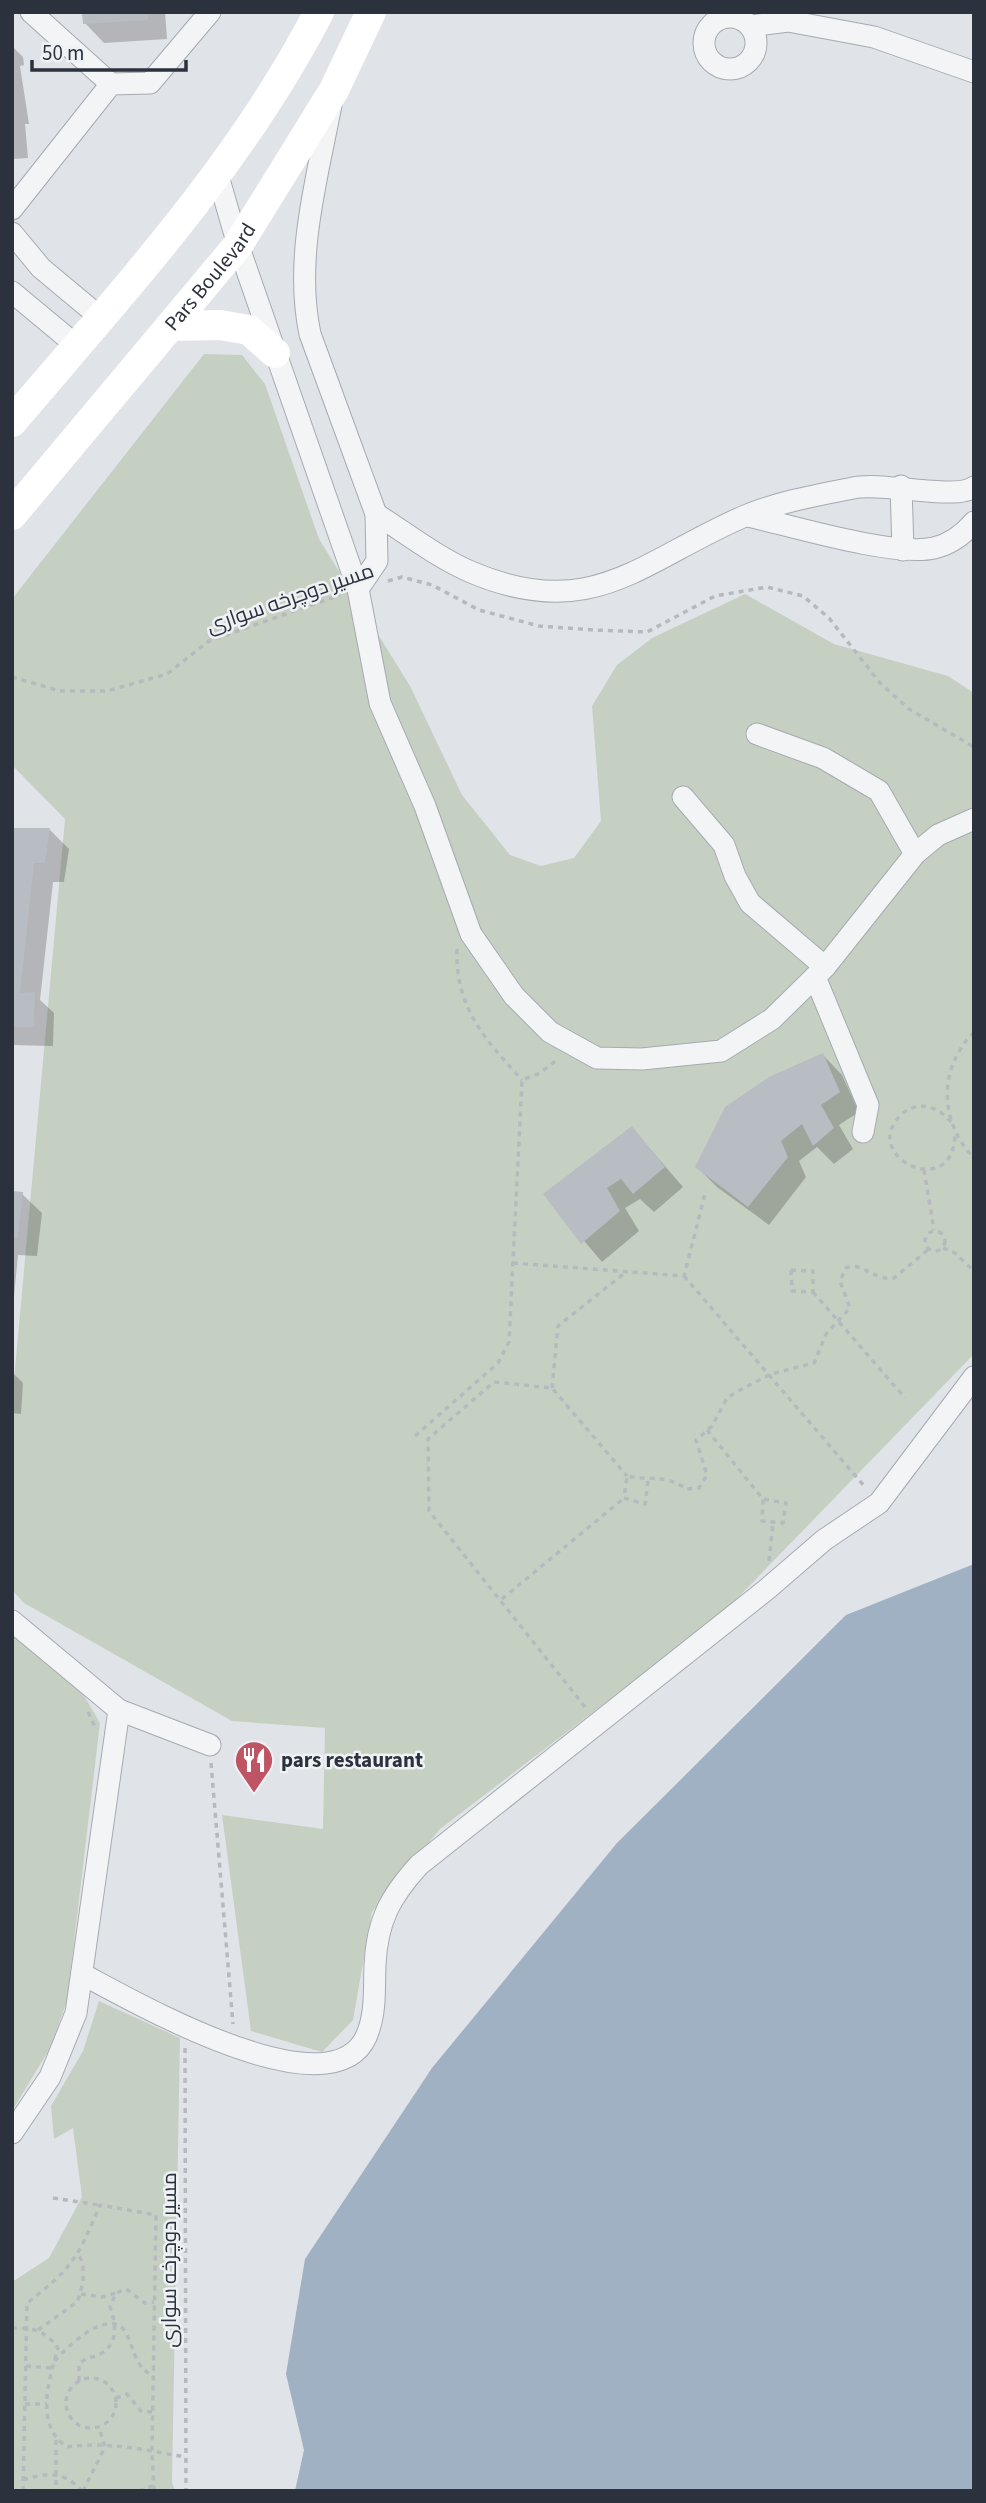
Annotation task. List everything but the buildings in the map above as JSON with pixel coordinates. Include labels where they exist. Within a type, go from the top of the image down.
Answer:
[{"type":"main road","points":[[12,422],[218,176],[290,68],[319,12]]},
{"type":"main road","name":"Pars Boulevard","points":[[12,515],[238,245],[334,90],[372,12]]},
{"type":"main road","points":[[171,326],[220,325],[248,330],[275,353]]},
{"type":"street","points":[[31,12],[111,84],[150,83],[211,12]]},
{"type":"street","points":[[751,26],[788,20],[874,37],[974,72]]},
{"type":"street","points":[[12,209],[111,84]]},
{"type":"street","points":[[334,90],[308,226],[305,308],[310,334],[376,514],[377,561],[358,589]]},
{"type":"street","points":[[218,176],[238,245],[358,589],[380,704],[425,806],[471,934],[514,996],[550,1032],[597,1058],[642,1059],[720,1051],[772,1019],[820,972],[915,854],[938,835],[974,819]]},
{"type":"street","points":[[12,233],[41,268],[101,318]]},
{"type":"street","points":[[12,292],[77,346]]},
{"type":"street","points":[[376,514],[471,572],[522,587],[560,591],[596,588],[633,575],[746,516],[857,487],[901,486],[939,492],[969,491],[974,487]]},
{"type":"street","points":[[901,486],[903,550]]},
{"type":"street","points":[[746,516],[903,550],[934,548],[961,537],[974,522]]},
{"type":"street","points":[[757,734],[822,758],[879,791],[915,854]]},
{"type":"street","points":[[683,797],[724,845],[735,876],[751,903],[820,972],[868,1105],[863,1132]]},
{"type":"street","points":[[82,1974],[185,2028],[234,2047],[279,2060],[322,2064],[343,2057],[362,2045],[369,2030],[374,1999],[378,1934],[394,1893],[419,1866],[766,1590],[824,1539],[878,1503],[974,1377]]},
{"type":"street","points":[[12,1621],[119,1710],[210,1745]]},
{"type":"street","points":[[12,2133],[50,2077],[76,2013],[119,1710]]},
{"type":"path","name":"مسیر دوچرخه سواری","points":[[12,677],[60,691],[107,691],[167,674],[209,641],[358,589],[402,577],[432,585],[479,610],[538,626],[647,632],[715,596],[767,587],[803,596],[829,618],[880,682],[909,709],[974,747]]},
{"type":"path","points":[[415,1436],[498,1363],[509,1342],[522,1080],[478,1032],[456,973],[457,948]]},
{"type":"path","points":[[974,1032],[958,1051],[950,1070],[947,1102],[955,1132],[974,1158]]},
{"type":"path","points":[[522,1080],[555,1063],[569,1042]]},
{"type":"path","points":[[951,1122],[945,1114],[928,1106],[909,1109],[895,1121],[891,1140],[898,1158],[905,1164],[924,1170],[942,1164],[953,1149],[955,1132]]},
{"type":"path","points":[[924,1170],[934,1230]]},
{"type":"path","points":[[684,1276],[706,1190]]},
{"type":"path","points":[[934,1230],[943,1234],[943,1248]]},
{"type":"path","points":[[929,1249],[926,1236],[934,1230]]},
{"type":"path","points":[[597,1722],[429,1511],[428,1439],[494,1382],[552,1388],[627,1476],[649,1481],[660,1477],[674,1479],[686,1489],[699,1488],[707,1475],[696,1440],[707,1430],[727,1398],[771,1374],[814,1363],[826,1334],[850,1308],[840,1281],[846,1268],[853,1265],[863,1268],[873,1276],[894,1278],[929,1249],[943,1248],[955,1253],[974,1271]]},
{"type":"path","points":[[513,1263],[684,1276],[771,1374],[878,1503]]},
{"type":"path","points":[[813,1292],[792,1291],[791,1270],[813,1271],[813,1292],[905,1398]]},
{"type":"path","points":[[552,1388],[558,1326],[626,1272]]},
{"type":"path","points":[[707,1430],[763,1499],[786,1503],[783,1523],[762,1521],[763,1499]]},
{"type":"path","points":[[501,1600],[624,1498],[627,1476]]},
{"type":"path","points":[[624,1498],[645,1504],[649,1481]]},
{"type":"path","points":[[766,1590],[773,1522]]},
{"type":"path","points":[[210,1745],[234,2047]]},
{"type":"path","name":"مسیر دوچرخه سواری","points":[[185,2028],[186,2491]]},
{"type":"path","points":[[54,2198],[156,2215],[152,2412],[154,2488],[139,2491]]},
{"type":"path","points":[[23,2491],[27,2303],[63,2276],[78,2254],[100,2205]]},
{"type":"path","points":[[38,2330],[51,2318],[73,2307],[81,2294],[82,2261],[78,2254]]},
{"type":"path","points":[[81,2294],[102,2297],[126,2289],[145,2304],[154,2302]]},
{"type":"path","points":[[79,2381],[79,2364],[111,2345],[115,2323],[110,2307],[116,2293]]},
{"type":"path","points":[[54,2362],[66,2348],[90,2330],[105,2322],[115,2323],[126,2332],[138,2363],[153,2376]]},
{"type":"path","points":[[12,2328],[38,2330],[50,2337],[58,2348],[52,2368],[46,2419],[55,2440],[58,2474],[56,2491]]},
{"type":"path","points":[[26,2366],[52,2368]]},
{"type":"path","points":[[116,2398],[106,2382],[88,2378],[79,2381],[67,2395],[67,2413],[80,2426],[99,2428],[113,2416],[116,2398],[122,2393],[127,2394],[141,2411],[152,2412]]},
{"type":"path","points":[[25,2404],[47,2404]]},
{"type":"path","points":[[23,2480],[58,2474],[68,2478],[82,2491],[105,2446],[99,2428]]},
{"type":"path","points":[[55,2440],[67,2447],[105,2446],[186,2457]]},
{"type":"green space","points":[[204,354],[242,355],[265,384],[319,539],[410,686],[462,795],[510,855],[541,866],[574,858],[601,821],[592,706],[617,665],[652,638],[745,594],[834,644],[948,676],[974,693],[974,1354],[724,1612],[440,1829],[372,1912],[353,2020],[322,2052],[251,2031],[222,1815],[323,1829],[325,1728],[232,1721],[24,1603],[12,1590],[12,1402],[65,819],[12,765],[12,599]]},
{"type":"green space","points":[[12,1630],[76,1682],[100,1723],[67,2001],[50,2048],[12,2111]]},
{"type":"green space","points":[[99,2001],[180,2038],[172,2482],[175,2491],[12,2491],[12,2282],[49,2258],[82,2197],[73,2128],[54,2139],[51,2106],[83,2051]]},
{"type":"water","points":[[974,1564],[974,2491],[295,2491],[304,2450],[286,2374],[305,2259],[432,2068],[617,1843],[846,1615]]},
{"type":"place","name":"pars restaurant","points":[[254,1794]]}]
